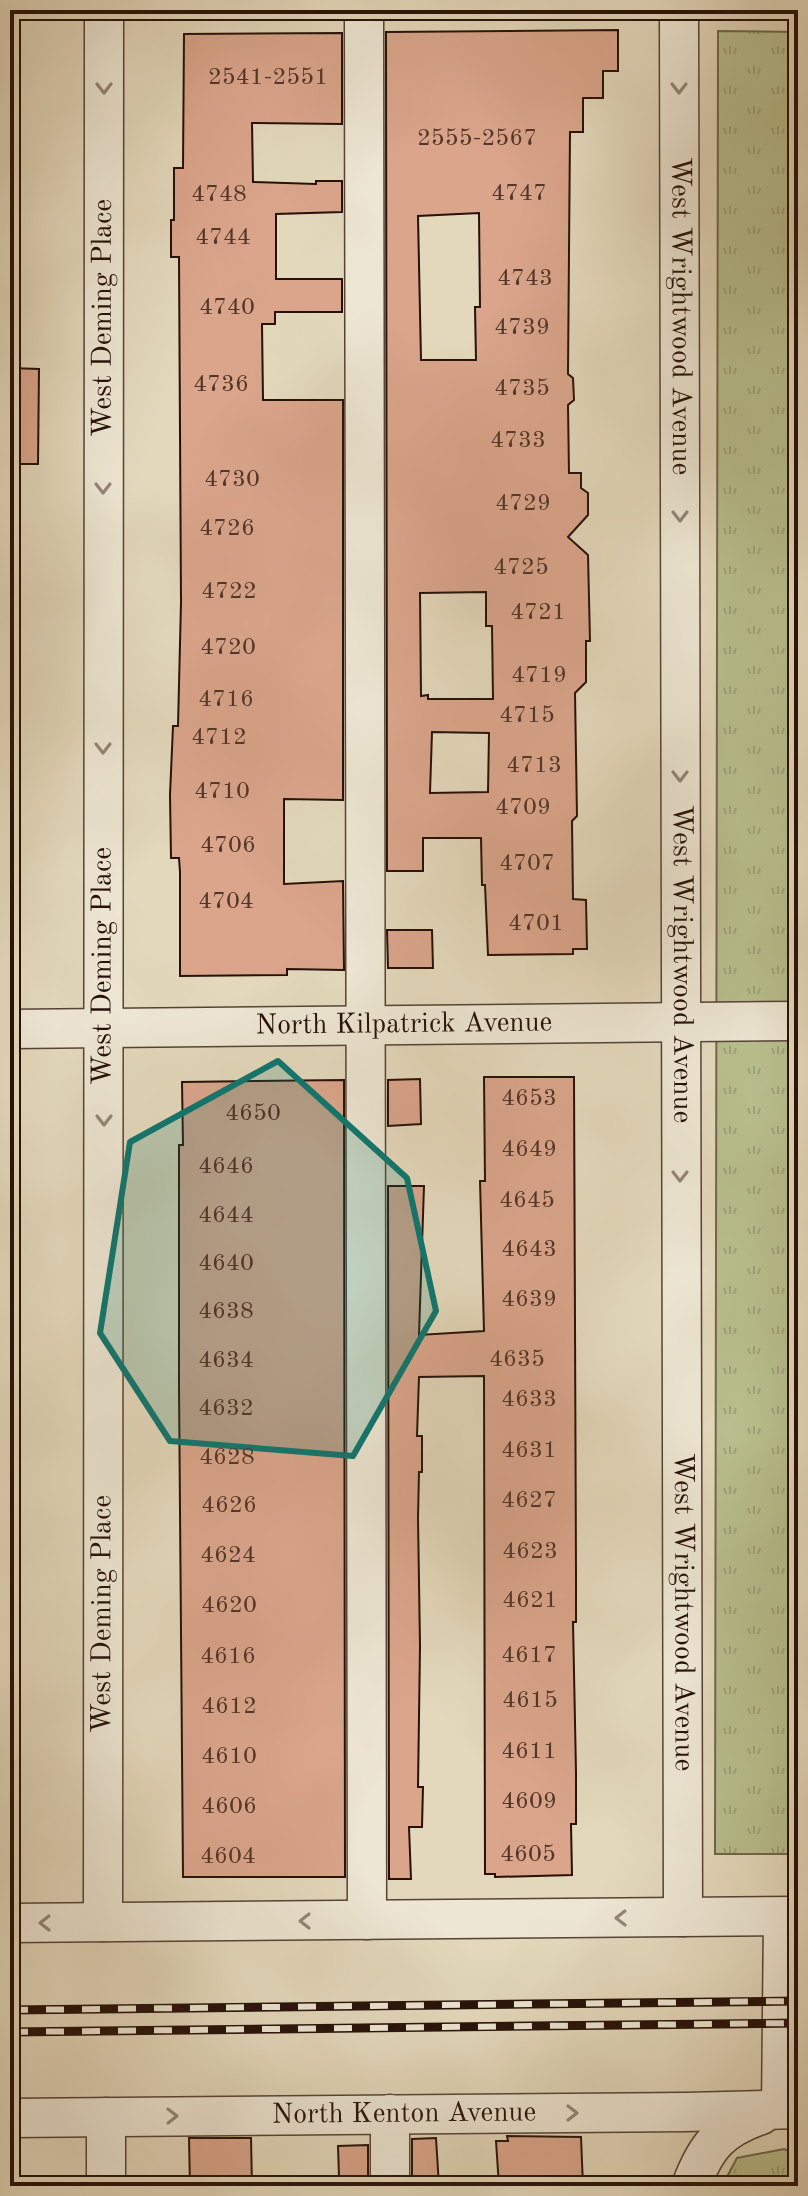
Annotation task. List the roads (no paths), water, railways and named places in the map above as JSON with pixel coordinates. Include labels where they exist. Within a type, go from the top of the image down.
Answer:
[{"type":"street","name":"West Deming Place","points":[[103,1922],[104,10]]},
{"type":"street","points":[[364,10],[367,1920]]},
{"type":"street","name":"West Wrightwood Avenue","points":[[679,10],[683,1917]]},
{"type":"street","name":"North Kilpatrick Avenue","points":[[10,1029],[798,1021]]},
{"type":"street","points":[[10,1923],[790,1916],[792,2111],[749,2119],[717,2136],[691,2186]]},
{"type":"street","name":"North Kenton Avenue","points":[[10,2118],[792,2111]]},
{"type":"street","points":[[390,2114],[390,2186]]},
{"type":"street","points":[[106,2117],[106,2186]]},
{"type":"railway","points":[[10,2010],[798,2001]]},
{"type":"railway","points":[[10,2032],[798,2023]]}]
